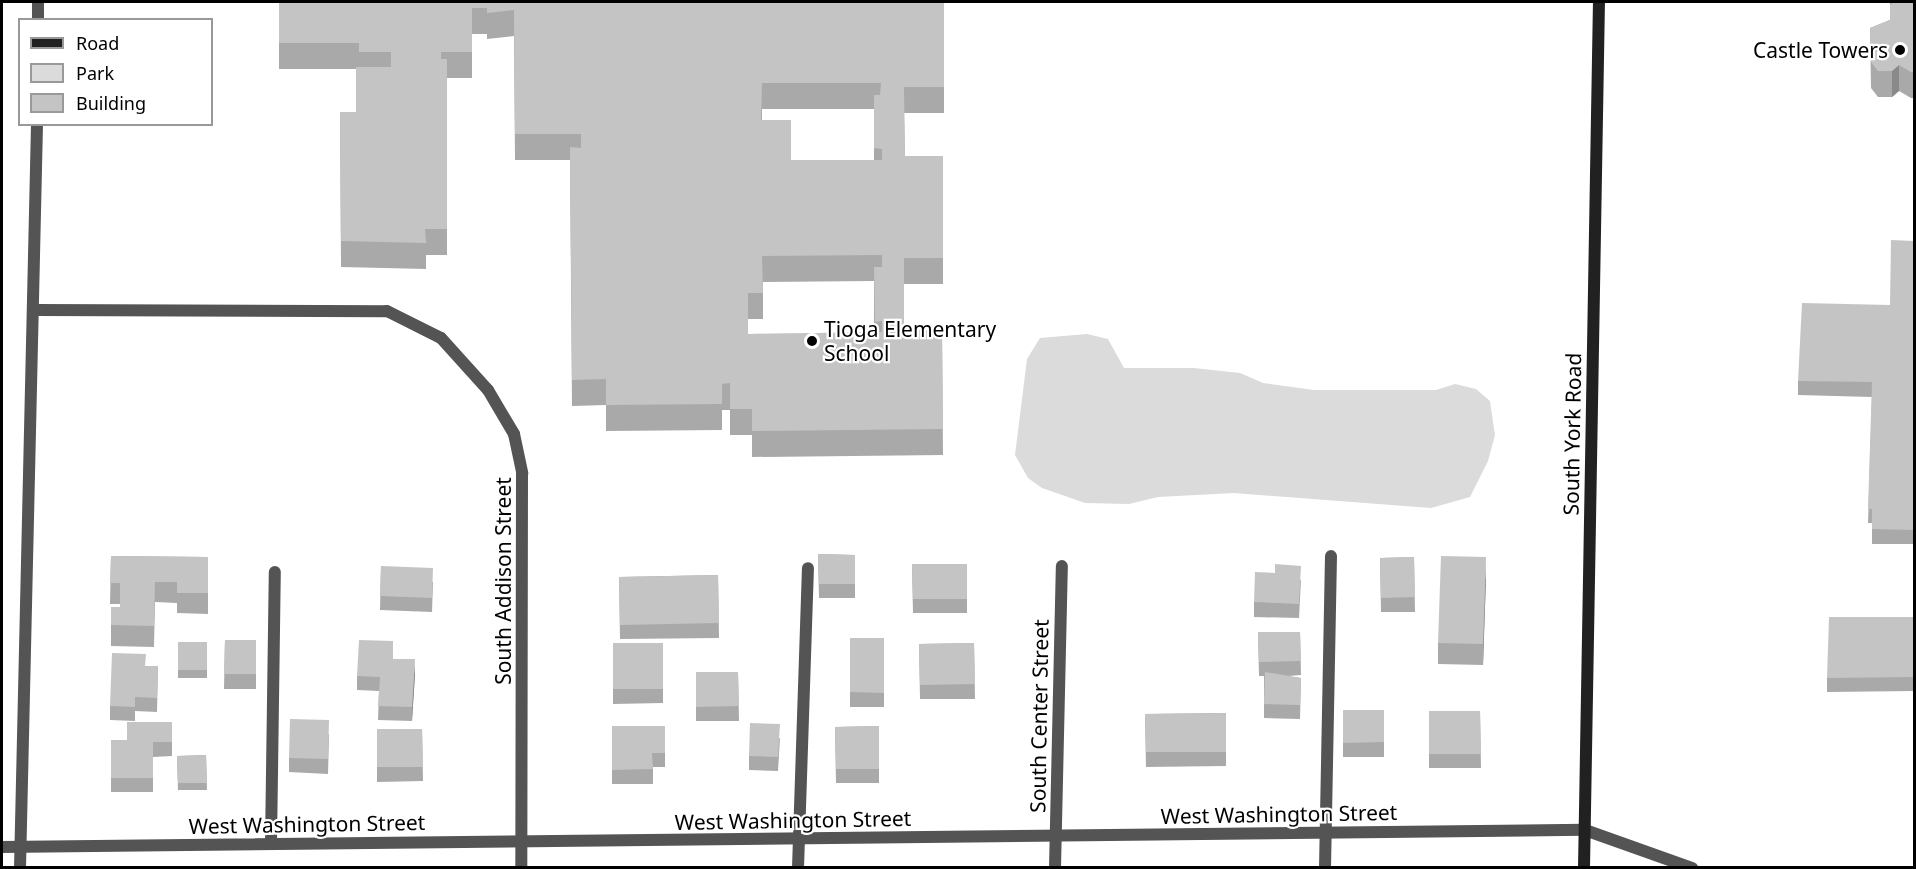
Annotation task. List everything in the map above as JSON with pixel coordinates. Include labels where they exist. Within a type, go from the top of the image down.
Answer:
[{"type":"main road","name":"South York Road","points":[[1584,867],[1599,2]]},
{"type":"street","points":[[38,2],[38,18]]},
{"type":"street","points":[[20,867],[35,310],[37,126]]},
{"type":"street","name":"South Addison Street","points":[[35,310],[387,311],[441,338],[489,390],[514,434],[522,473],[525,555],[520,867]]},
{"type":"street","points":[[1325,867],[1331,556]]},
{"type":"street","name":"South Center Street","points":[[1055,867],[1062,566]]},
{"type":"street","points":[[798,867],[808,568]]},
{"type":"street","points":[[271,844],[275,572]]},
{"type":"street","name":"West Washington Street","points":[[2,847],[1585,830],[1692,867]]},
{"type":"green space","points":[[1087,334],[1108,339],[1124,368],[1194,368],[1240,373],[1263,383],[1314,390],[1436,390],[1455,384],[1476,389],[1490,401],[1495,435],[1488,461],[1470,497],[1431,508],[1234,493],[1158,497],[1129,504],[1085,503],[1042,488],[1028,478],[1015,455],[1027,359],[1040,338]]},
{"type":"building","points":[[279,2],[944,2],[944,87],[904,87],[905,156],[943,156],[943,258],[904,258],[904,330],[942,330],[943,429],[752,431],[752,409],[730,409],[730,383],[722,384],[722,404],[606,405],[606,379],[572,380],[570,147],[581,148],[581,134],[515,134],[514,10],[487,13],[487,8],[472,8],[472,52],[441,52],[441,59],[447,59],[447,229],[425,229],[426,243],[341,241],[340,112],[356,112],[356,67],[391,67],[391,52],[359,52],[359,43],[279,43]],"holes":[[[762,83],[881,83],[880,95],[874,95],[874,148],[882,149],[882,160],[791,160],[791,120],[761,120]],[[882,255],[882,267],[874,267],[875,322],[882,321],[882,332],[748,334],[748,293],[763,293],[762,256]]]},
{"type":"building","name":"Castle Towers","points":[[1893,2],[1914,2],[1914,72],[1899,65],[1892,71],[1878,71],[1871,62],[1870,28],[1890,20],[1890,5]]},
{"type":"building","points":[[1891,240],[1914,241],[1914,530],[1872,529],[1872,509],[1868,509],[1872,382],[1798,381],[1802,303],[1890,305]]},
{"type":"building","points":[[818,554],[855,555],[855,584],[819,584]]},
{"type":"building","points":[[111,556],[208,557],[208,593],[177,593],[177,582],[155,582],[154,626],[111,625],[111,607],[120,607],[120,583],[110,583]]},
{"type":"building","points":[[1441,556],[1486,557],[1483,644],[1438,643]]},
{"type":"building","points":[[1414,557],[1415,597],[1381,598],[1380,558]]},
{"type":"building","points":[[912,564],[967,564],[967,599],[913,599]]},
{"type":"building","points":[[1275,564],[1301,566],[1299,604],[1254,602],[1255,572],[1275,573]]},
{"type":"building","points":[[381,566],[433,568],[432,598],[380,596]]},
{"type":"building","points":[[718,575],[719,623],[620,625],[619,577]]},
{"type":"building","points":[[1829,617],[1914,617],[1914,677],[1827,678]]},
{"type":"building","points":[[1258,632],[1300,632],[1301,661],[1259,662]]},
{"type":"building","points":[[850,638],[884,638],[884,693],[850,692]]},
{"type":"building","points":[[225,640],[256,640],[256,674],[224,674]]},
{"type":"building","points":[[359,640],[393,641],[393,659],[415,659],[412,707],[378,706],[380,677],[357,676]]},
{"type":"building","points":[[178,642],[207,642],[207,670],[178,670]]},
{"type":"building","points":[[613,643],[663,643],[663,689],[613,689]]},
{"type":"building","points":[[974,643],[975,684],[920,685],[919,644]]},
{"type":"building","points":[[112,653],[146,654],[145,666],[158,666],[157,698],[135,697],[135,707],[110,706]]},
{"type":"building","points":[[696,672],[738,672],[739,706],[696,707]]},
{"type":"building","points":[[1265,672],[1301,678],[1300,705],[1264,704]]},
{"type":"building","points":[[1914,698],[1914,761],[1913,761]]},
{"type":"building","points":[[1343,710],[1384,710],[1384,742],[1343,743]]},
{"type":"building","points":[[1429,711],[1480,711],[1481,754],[1429,754]]},
{"type":"building","points":[[1226,713],[1226,752],[1146,752],[1145,714]]},
{"type":"building","points":[[290,719],[329,720],[328,759],[289,758]]},
{"type":"building","points":[[127,722],[172,722],[172,742],[153,742],[153,778],[111,778],[111,740],[127,740]]},
{"type":"building","points":[[750,723],[780,724],[778,757],[749,756]]},
{"type":"building","points":[[612,726],[665,726],[665,753],[652,753],[653,769],[612,770]]},
{"type":"building","points":[[879,726],[879,769],[836,769],[835,727]]},
{"type":"building","points":[[377,729],[422,729],[423,767],[377,767]]},
{"type":"building","points":[[206,755],[207,783],[178,783],[177,756]]},
{"type":"place","name":"Castle Towers","points":[[1900,50]]},
{"type":"place","name":"Tioga Elementary School","points":[[812,341]]}]
